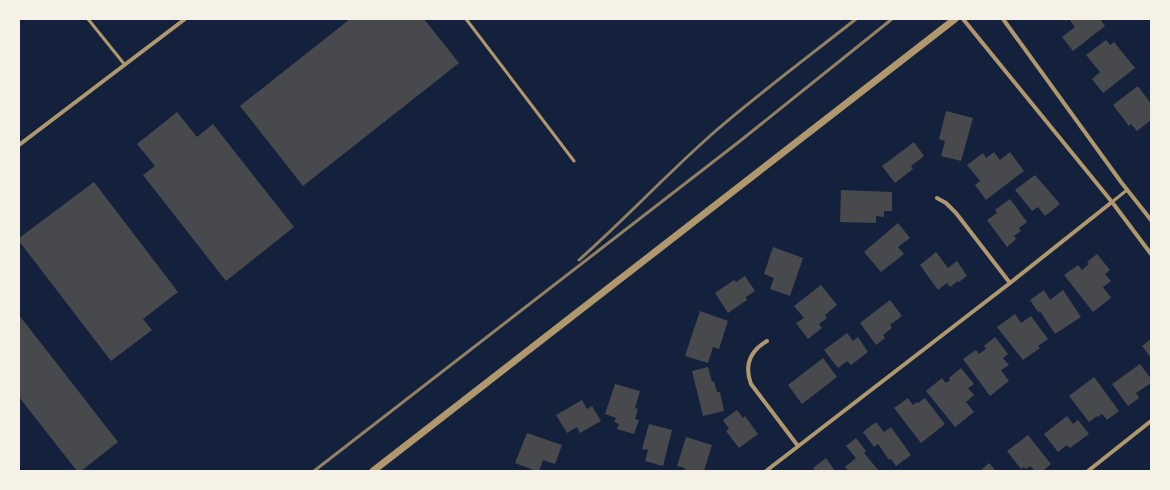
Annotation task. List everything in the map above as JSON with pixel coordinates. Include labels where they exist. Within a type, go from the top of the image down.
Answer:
[{"type":"street","points":[[19,145],[185,19]]},
{"type":"street","points":[[373,471],[955,19]]},
{"type":"street","points":[[963,19],[1112,202],[1151,254]]},
{"type":"street","points":[[1002,19],[1127,190],[1151,220]]},
{"type":"street","points":[[937,198],[946,203],[956,213],[1010,283]]},
{"type":"street","points":[[766,471],[1010,283],[1112,202]]},
{"type":"street","points":[[767,341],[759,346],[751,356],[748,365],[749,380],[798,446]]},
{"type":"street","points":[[1088,471],[1151,421]]},
{"type":"lane","points":[[88,19],[125,65]]},
{"type":"lane","points":[[466,19],[574,161]]},
{"type":"lane","points":[[1112,202],[1127,190]]},
{"type":"building","points":[[350,19],[424,19],[459,63],[303,186],[240,106]]},
{"type":"building","points":[[1069,19],[1100,19],[1105,26],[1073,51],[1062,37],[1075,27]]},
{"type":"building","points":[[1106,40],[1110,45],[1114,42],[1135,68],[1103,93],[1092,79],[1100,72],[1086,55]]},
{"type":"building","points":[[1138,86],[1151,104],[1151,120],[1137,131],[1131,124],[1129,126],[1113,105]]},
{"type":"building","points":[[946,111],[973,118],[961,161],[941,156],[945,141],[939,139]]},
{"type":"building","points":[[177,112],[197,137],[213,124],[294,227],[226,281],[143,175],[155,166],[137,144]]},
{"type":"building","points":[[914,142],[924,156],[911,166],[913,169],[895,183],[882,166]]},
{"type":"building","points":[[994,152],[1000,160],[1010,152],[1024,171],[986,200],[975,185],[980,181],[967,165],[983,153],[986,158]]},
{"type":"building","points":[[1035,175],[1060,204],[1045,216],[1038,207],[1032,211],[1015,190]]},
{"type":"building","points":[[94,182],[178,292],[143,319],[152,330],[111,361],[19,241],[19,238]]},
{"type":"building","points":[[841,190],[892,192],[892,211],[884,211],[884,217],[876,216],[876,223],[840,222]]},
{"type":"building","points":[[1010,199],[1027,222],[1019,228],[1021,231],[1014,236],[1016,239],[1007,247],[987,220],[997,213],[995,210]]},
{"type":"building","points":[[898,223],[910,238],[898,247],[904,254],[881,272],[864,252]]},
{"type":"building","points":[[773,247],[803,258],[790,296],[770,289],[774,278],[764,274]]},
{"type":"building","points":[[936,252],[948,268],[957,261],[967,276],[950,287],[947,283],[938,290],[920,265]]},
{"type":"building","points":[[1097,254],[1110,270],[1105,274],[1111,281],[1103,287],[1111,298],[1093,312],[1064,275],[1078,265],[1082,270],[1089,264],[1087,262]]},
{"type":"building","points":[[745,276],[755,291],[746,297],[747,300],[728,313],[715,293],[734,280],[736,282]]},
{"type":"building","points":[[821,285],[837,305],[825,315],[827,318],[819,324],[822,328],[808,339],[796,323],[804,318],[794,306]]},
{"type":"building","points":[[1044,290],[1050,300],[1063,290],[1081,317],[1055,334],[1040,311],[1038,312],[1030,300]]},
{"type":"building","points":[[890,300],[902,316],[890,325],[892,328],[883,335],[885,338],[876,345],[860,323]]},
{"type":"building","points":[[700,311],[728,321],[719,349],[713,347],[708,363],[685,356]]},
{"type":"building","points":[[1015,314],[1021,323],[1031,316],[1048,339],[1038,346],[1040,348],[1023,360],[997,327]]},
{"type":"building","points":[[19,315],[118,442],[81,471],[77,471],[19,397]]},
{"type":"building","points":[[847,333],[853,341],[858,337],[868,352],[851,365],[847,361],[838,368],[824,350]]},
{"type":"building","points":[[995,337],[1008,354],[1003,358],[1009,365],[1001,370],[1009,381],[990,396],[963,359],[976,350],[979,354],[986,349],[984,346]]},
{"type":"building","points":[[1151,339],[1151,358],[1142,346]]},
{"type":"building","points":[[823,358],[837,377],[802,404],[788,385]]},
{"type":"building","points":[[1140,364],[1151,379],[1151,383],[1136,393],[1139,398],[1128,406],[1112,384]]},
{"type":"building","points":[[708,367],[712,382],[714,381],[717,392],[720,392],[724,411],[703,416],[692,371]]},
{"type":"building","points":[[961,368],[974,384],[968,388],[974,395],[966,402],[974,412],[955,427],[926,391],[942,378],[946,383],[950,380],[949,378]]},
{"type":"building","points":[[1094,377],[1119,411],[1107,420],[1102,414],[1089,422],[1069,396]]},
{"type":"building","points":[[615,384],[640,391],[635,408],[638,409],[635,419],[639,420],[634,434],[617,429],[619,424],[614,422],[616,418],[605,414]]},
{"type":"building","points":[[908,398],[913,405],[925,398],[945,424],[921,443],[894,408]]},
{"type":"building","points":[[582,400],[587,409],[592,406],[601,421],[580,433],[577,427],[567,433],[556,415]]},
{"type":"building","points":[[737,410],[743,418],[745,416],[758,434],[739,448],[726,431],[729,429],[723,420]]},
{"type":"building","points":[[1067,416],[1073,424],[1078,420],[1089,434],[1070,448],[1067,445],[1058,452],[1044,434]]},
{"type":"building","points":[[876,422],[884,432],[891,427],[911,455],[896,466],[891,459],[889,460],[878,444],[874,447],[863,432]]},
{"type":"building","points":[[649,424],[672,430],[663,466],[645,461],[648,450],[642,449]]},
{"type":"building","points":[[527,433],[562,445],[555,464],[543,460],[539,471],[536,471],[515,463]]},
{"type":"building","points":[[1028,435],[1051,464],[1043,471],[1035,471],[1030,466],[1026,469],[1024,467],[1021,469],[1007,451]]},
{"type":"building","points":[[686,437],[712,445],[704,471],[684,471],[685,468],[677,466]]},
{"type":"building","points":[[856,438],[866,451],[864,453],[879,471],[849,471],[845,467],[856,458],[846,446]]},
{"type":"building","points":[[826,458],[835,471],[815,471],[813,468]]},
{"type":"building","points":[[989,463],[996,471],[980,471]]},
{"type":"railway","points":[[579,260],[711,135],[765,90],[856,19]]},
{"type":"railway","points":[[314,471],[740,141],[892,19]]}]
